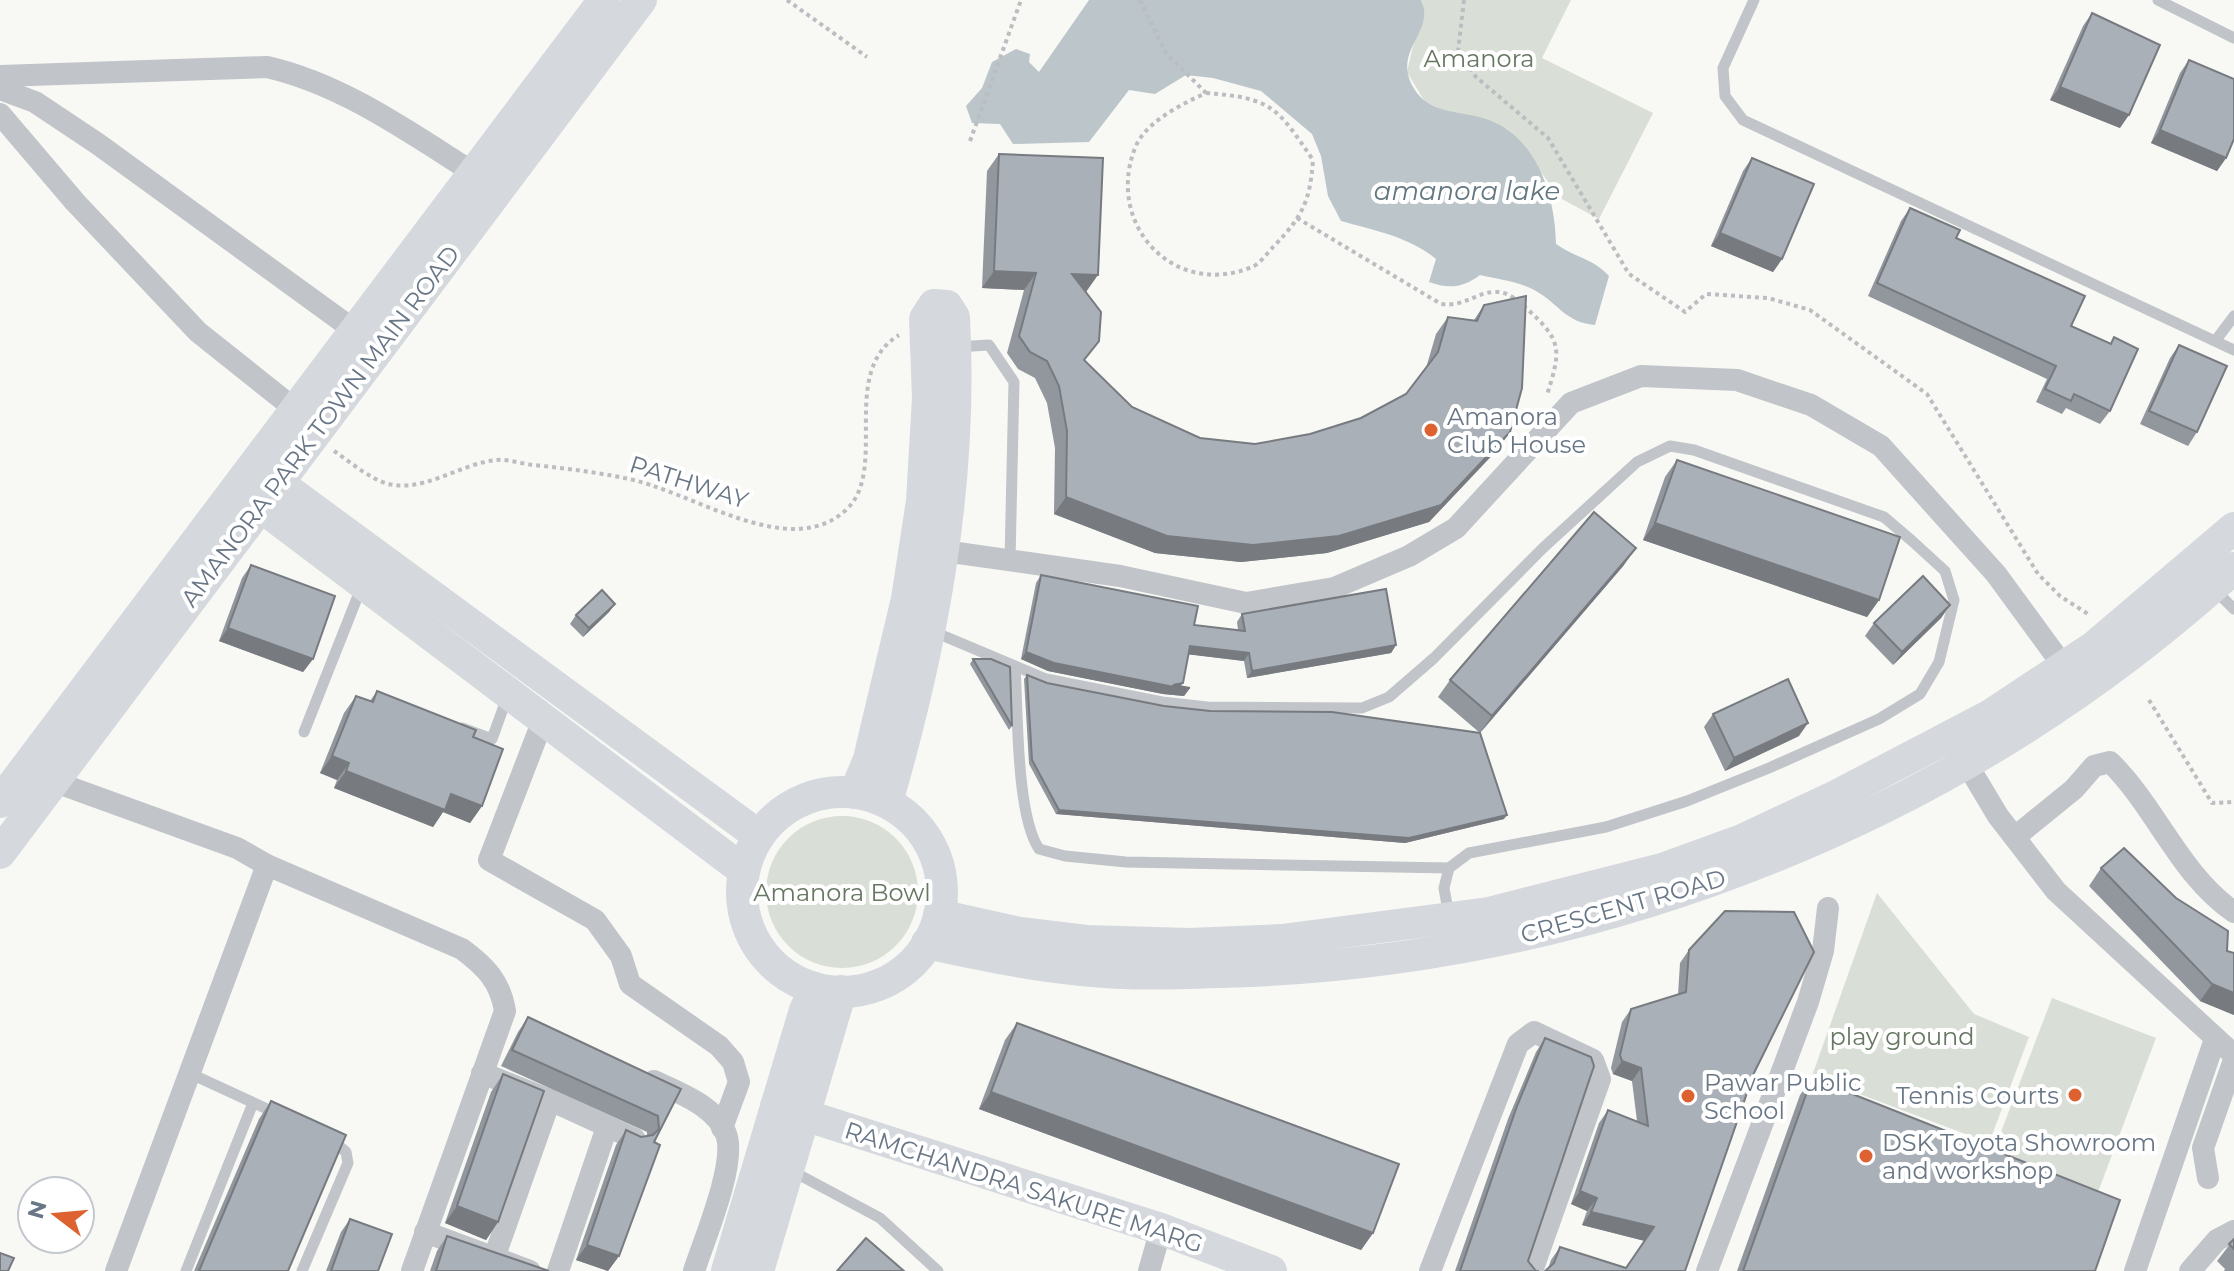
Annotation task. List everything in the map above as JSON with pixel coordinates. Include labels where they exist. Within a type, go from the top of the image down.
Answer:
[{"type":"main road","name":"AMANORA PARK TOWN MAIN ROAD","points":[[367,339],[474,173],[604,0]]},
{"type":"main road","name":"AMANORA PARK TOWN MAIN ROAD","points":[[0,802],[11,776],[304,423],[367,339],[641,0]]},
{"type":"main road","points":[[855,793],[869,759],[907,599],[922,501],[928,398],[925,319],[934,305],[947,306],[954,317],[958,398],[951,504],[930,630],[887,802]]},
{"type":"main road","name":"AMANORA PARK TOWN MAIN ROAD","points":[[0,853],[269,494],[304,423]]},
{"type":"main road","points":[[269,494],[759,836]]},
{"type":"main road","points":[[269,494],[362,584],[743,870]]},
{"type":"main road","name":"CRESCENT ROAD","points":[[933,929],[1016,962],[1084,971],[1189,974],[1341,965],[1495,943],[1671,898],[1753,867],[1958,750],[2180,578],[2234,528]]},
{"type":"main road","name":"CRESCENT ROAD","points":[[933,929],[1020,933],[1086,941],[1189,944],[1339,935],[1449,920],[1564,897],[1675,864],[1742,840],[1958,750],[2004,742],[2227,588]]},
{"type":"main road","points":[[830,792],[855,793],[887,802],[911,820],[929,843],[941,880],[933,929],[906,968],[873,987],[828,990],[780,971],[755,941],[743,904],[743,870],[759,836],[793,804],[830,792]]},
{"type":"main road","points":[[742,1246],[790,1111],[828,990]]},
{"type":"main road","points":[[727,1271],[788,1169],[790,1111]]},
{"type":"main road","name":"RAMCHANDRA SAKURE MARG","points":[[790,1111],[1161,1229],[1271,1271]]},
{"type":"street","points":[[0,76],[267,67],[299,74],[343,95],[474,173]]},
{"type":"street","points":[[0,89],[35,102],[98,144],[367,339]]},
{"type":"street","points":[[0,114],[75,202],[198,332],[304,423]]},
{"type":"street","points":[[944,551],[1120,576],[1246,603],[1334,588],[1409,556],[1456,528],[1571,403],[1641,376],[1737,380],[1811,405],[1881,446],[1996,574],[2064,667]]},
{"type":"street","points":[[543,720],[489,860],[595,920],[621,956],[630,984],[719,1046],[733,1062],[739,1082],[722,1128]]},
{"type":"street","points":[[1958,750],[2015,837],[2056,891],[2234,1057],[2203,1148],[2208,1178]]},
{"type":"street","points":[[2015,837],[2074,789],[2094,766],[2110,762],[2133,785],[2173,848],[2234,912]]},
{"type":"street","points":[[11,776],[55,780],[237,848],[267,865],[462,949],[487,968],[501,989],[505,1011],[412,1271]]},
{"type":"street","points":[[116,1271],[267,865]]},
{"type":"street","points":[[1707,1271],[1808,1002],[1823,951],[1828,908]]},
{"type":"street","points":[[505,1011],[532,1023]]},
{"type":"street","points":[[1430,1271],[1518,1044],[1534,1032],[1593,1060],[1600,1079],[1532,1271]]},
{"type":"street","points":[[2135,1271],[2215,1039]]},
{"type":"street","points":[[627,1068],[699,1103],[727,1136],[742,1246],[694,1271]]},
{"type":"street","points":[[482,1073],[635,1139]]},
{"type":"street","points":[[494,1258],[550,1100]]},
{"type":"street","points":[[558,1271],[607,1127]]},
{"type":"street","points":[[1149,1271],[1161,1229]]},
{"type":"street","points":[[2190,1271],[2217,1240],[2234,1231]]},
{"type":"street","points":[[425,1232],[530,1271]]},
{"type":"lane","points":[[1754,0],[1723,68],[1725,96],[1743,120],[2234,350]]},
{"type":"lane","points":[[2158,0],[2234,38]]},
{"type":"lane","points":[[2216,340],[2234,316]]},
{"type":"lane","points":[[955,347],[989,345],[1014,382],[1010,560]]},
{"type":"lane","points":[[930,630],[1046,679],[1162,702],[1207,707],[1362,708],[1389,697],[1434,658],[1543,548],[1637,462],[1670,446],[1694,450],[1884,517],[1945,571],[1954,600],[1939,662],[1920,694],[1879,719],[1687,801],[1606,827],[1469,853],[1449,868],[1126,862],[1065,856],[1039,849],[1032,839],[1026,812],[1015,667]]},
{"type":"lane","points":[[304,732],[362,584]]},
{"type":"lane","points":[[451,723],[492,739],[509,695]]},
{"type":"lane","points":[[1449,868],[1444,888],[1449,920]]},
{"type":"lane","points":[[189,1073],[294,1122]]},
{"type":"lane","points":[[186,1271],[253,1103]]},
{"type":"lane","points":[[302,1271],[348,1163],[346,1152],[321,1135]]},
{"type":"lane","points":[[788,1169],[880,1218],[938,1271]]},
{"type":"path","points":[[787,0],[867,57]]},
{"type":"path","points":[[970,141],[1021,0]]},
{"type":"path","points":[[1140,0],[1166,53],[1206,93]]},
{"type":"path","points":[[1464,0],[1458,51],[1476,77],[1548,138],[1629,274],[1685,312],[1706,294],[1768,298],[1810,310],[1927,394],[2038,574],[2060,596],[2088,614]]},
{"type":"path","points":[[1206,93],[1238,95],[1276,108],[1313,160],[1310,197],[1297,218],[1254,267],[1216,273],[1175,265],[1154,252],[1143,239],[1126,196],[1135,146],[1179,105],[1206,93]]},
{"type":"path","points":[[1297,218],[1441,304],[1457,306],[1493,292],[1513,296],[1553,333],[1557,362],[1545,403]]},
{"type":"path","name":"PATHWAY","points":[[304,423],[382,482],[417,485],[458,468],[499,460],[630,479],[766,526],[802,531],[823,526],[847,508],[862,488],[866,397],[876,358],[892,339],[925,319]]},
{"type":"path","points":[[2149,700],[2212,803],[2234,802]]},
{"type":"green space","name":"Amanora","points":[[1421,0],[1571,0],[1542,58],[1653,113],[1599,219],[1560,198],[1532,160],[1489,120],[1445,111],[1425,102],[1407,72],[1423,4]]},
{"type":"green space","name":"Amanora Bowl","points":[[842,816],[871,821],[896,838],[913,863],[918,892],[913,921],[896,946],[871,963],[842,968],[813,963],[788,946],[771,921],[766,892],[771,863],[788,838],[813,821]]},
{"type":"green space","name":"play ground","points":[[1877,893],[1974,1014],[2029,1037],[1989,1143],[1812,1076]]},
{"type":"green space","name":"Tennis Courts","points":[[2052,998],[2156,1038],[2098,1192],[1993,1153]]},
{"type":"water","name":"amanora lake","points":[[1089,0],[1421,0],[1423,22],[1408,62],[1413,87],[1437,108],[1489,120],[1506,129],[1531,155],[1547,189],[1556,244],[1609,276],[1595,325],[1576,320],[1536,291],[1516,283],[1480,275],[1468,283],[1455,286],[1429,282],[1436,259],[1426,251],[1391,235],[1341,221],[1328,196],[1321,156],[1312,134],[1261,91],[1213,78],[1186,75],[1155,94],[1129,90],[1089,142],[1013,144],[1000,124],[972,123],[966,106],[982,88],[992,62],[1016,49],[1030,54],[1029,62],[1039,72]]},
{"type":"building","points":[[2092,13],[2160,45],[2129,115],[2060,87]]},
{"type":"building","points":[[2189,60],[2234,79],[2234,139],[2226,158],[2160,130]]},
{"type":"building","name":"Amanora Club House","points":[[999,154],[1103,158],[1098,275],[1072,274],[1101,312],[1099,341],[1084,360],[1132,407],[1200,438],[1255,444],[1310,434],[1361,418],[1406,394],[1438,352],[1448,317],[1477,321],[1484,305],[1526,296],[1522,388],[1510,432],[1441,505],[1339,536],[1253,545],[1167,536],[1066,497],[1067,431],[1059,386],[1047,361],[1030,352],[1019,336],[1036,273],[994,271]]},
{"type":"building","points":[[1752,158],[1814,184],[1782,259],[1720,233]]},
{"type":"building","points":[[1910,208],[1960,230],[1956,238],[2085,296],[2071,326],[2111,344],[2114,337],[2138,349],[2110,411],[2074,394],[2071,401],[2045,389],[2056,366],[1877,283]]},
{"type":"building","points":[[2179,345],[2227,366],[2197,432],[2149,411]]},
{"type":"building","points":[[1677,460],[1900,537],[1879,600],[1655,523]]},
{"type":"building","points":[[1594,512],[1636,548],[1492,716],[1450,680]]},
{"type":"building","points":[[251,565],[335,596],[313,659],[228,628]]},
{"type":"building","points":[[1041,575],[1198,606],[1194,625],[1245,631],[1242,614],[1386,589],[1396,645],[1252,671],[1249,653],[1190,646],[1183,683],[1173,685],[1190,688],[1169,686],[1054,663],[1026,652]]},
{"type":"building","points":[[1923,576],[1950,605],[1902,652],[1874,623]]},
{"type":"building","points":[[602,590],[615,604],[589,628],[576,615]]},
{"type":"building","points":[[973,659],[991,659],[1010,667],[1012,726]]},
{"type":"building","points":[[1027,675],[1047,683],[1164,706],[1210,711],[1332,712],[1480,733],[1507,815],[1409,838],[1059,810],[1032,760]]},
{"type":"building","points":[[1788,679],[1808,723],[1734,758],[1713,714]]},
{"type":"building","points":[[377,691],[476,730],[473,737],[503,749],[482,806],[451,794],[445,810],[346,771],[349,763],[332,756],[356,696],[373,702]]},
{"type":"building","points":[[2124,848],[2176,898],[2228,931],[2227,951],[2234,953],[2234,993],[2212,984],[2101,868]]},
{"type":"building","name":"Pawar Public School","points":[[1725,911],[1794,912],[1814,952],[1754,1073],[1685,1271],[1545,1271],[1554,1263],[1560,1247],[1626,1268],[1654,1227],[1591,1212],[1597,1198],[1580,1191],[1608,1110],[1648,1126],[1641,1068],[1622,1061],[1620,1055],[1631,1009],[1686,992],[1689,950]]},
{"type":"building","points":[[528,1017],[681,1089],[654,1142],[660,1145],[619,1256],[587,1245],[626,1130],[641,1137],[653,1135],[659,1129],[658,1116],[512,1050]]},
{"type":"building","points":[[1017,1023],[1399,1164],[1373,1233],[991,1092]]},
{"type":"building","points":[[1545,1038],[1591,1057],[1594,1066],[1528,1261],[1536,1271],[1460,1271],[1517,1106]]},
{"type":"building","points":[[503,1074],[544,1091],[498,1222],[457,1206]]},
{"type":"building","name":"DSK Toyota Showroom and workshop","points":[[1812,1078],[2120,1200],[2095,1271],[1743,1271]]},
{"type":"building","points":[[271,1101],[346,1135],[288,1271],[199,1271]]},
{"type":"building","points":[[350,1219],[392,1234],[378,1271],[331,1271]]},
{"type":"building","points":[[447,1236],[549,1271],[436,1271]]},
{"type":"building","points":[[866,1238],[904,1271],[837,1271]]},
{"type":"building","points":[[0,1253],[14,1258],[8,1271],[0,1271]]},
{"type":"place","name":"Amanora Club House","points":[[1431,430]]},
{"type":"place","name":"Tennis Courts","points":[[2075,1095]]},
{"type":"place","name":"Pawar Public School","points":[[1688,1096]]},
{"type":"place","name":"DSK Toyota Showroom and workshop","points":[[1866,1156]]}]
